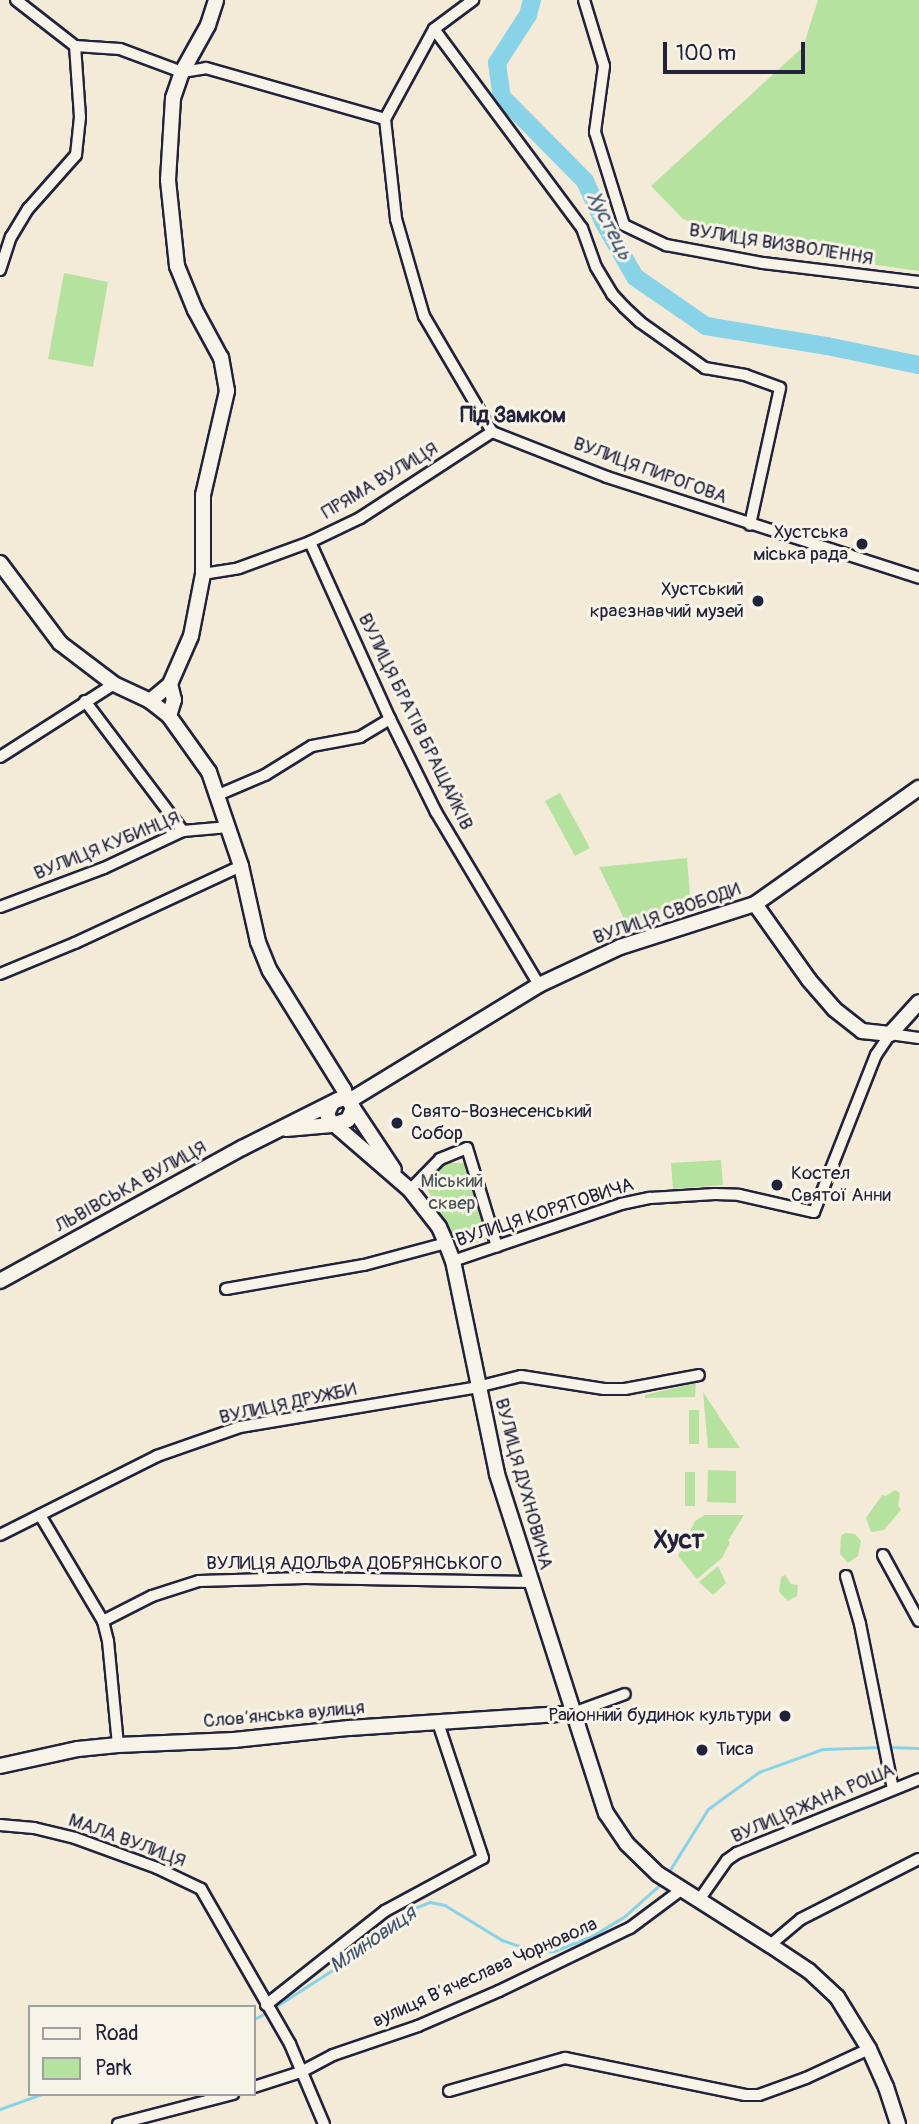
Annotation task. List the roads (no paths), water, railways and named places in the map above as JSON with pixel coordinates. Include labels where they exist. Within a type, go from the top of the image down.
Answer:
[{"type":"main road","points":[[150,701],[170,684],[191,636],[203,574],[203,495],[227,391],[221,358],[195,310],[177,266],[168,180],[173,98],[182,72],[208,25],[216,0]]},
{"type":"main road","points":[[0,564],[60,643],[114,684],[150,701],[169,716],[209,772],[241,866],[257,942],[270,971],[344,1090],[349,1103],[408,1187]]},
{"type":"main road","points":[[169,716],[174,700],[170,684]]},
{"type":"main road","points":[[755,904],[919,788]]},
{"type":"main road","name":"ВУЛИЦЯ СВОБОДИ","points":[[349,1103],[539,985],[620,947],[755,904],[809,980],[834,1009],[862,1031],[890,1034]]},
{"type":"main road","points":[[890,1034],[919,1002]]},
{"type":"main road","points":[[333,1125],[348,1120],[349,1103]]},
{"type":"main road","name":"ЛЬВІВСЬКА ВУЛИЦЯ","points":[[0,1280],[281,1129],[331,1105],[349,1103]]},
{"type":"main road","points":[[331,1105],[327,1114],[333,1125],[408,1187]]},
{"type":"main road","name":"ЛЬВІВСЬКА ВУЛИЦЯ","points":[[281,1129],[333,1125]]},
{"type":"main road","name":"ВУЛИЦЯ ДУХНОВИЧА","points":[[408,1187],[439,1227],[453,1261],[494,1460],[530,1582],[606,1813],[627,1844],[670,1882],[809,1971],[837,1997],[869,2049],[886,2087]]},
{"type":"main road","name":"Словʼянська вулиця","points":[[0,1766],[78,1749],[118,1745],[234,1741],[349,1728],[573,1713]]},
{"type":"main road","points":[[886,2087],[889,2124]]},
{"type":"main road","points":[[886,2087],[898,2124]]},
{"type":"street","points":[[16,0],[75,46],[120,49],[182,72],[206,68],[385,119]]},
{"type":"street","points":[[473,0],[434,29],[406,75],[385,119],[396,219],[424,316],[492,432]]},
{"type":"street","name":"ВУЛИЦЯ ВИЗВОЛЕННЯ","points":[[584,0],[604,66],[595,132],[624,225],[666,245],[763,263],[919,282]]},
{"type":"street","points":[[434,29],[582,228],[596,267],[612,294],[624,307],[705,368],[745,375],[780,388],[750,525]]},
{"type":"street","points":[[0,270],[11,237],[28,209],[76,155],[80,117],[75,46]]},
{"type":"street","name":"ВУЛИЦЯ ПИРОГОВА","points":[[492,432],[607,477],[919,578]]},
{"type":"street","name":"ПРЯМА ВУЛИЦЯ","points":[[203,574],[239,568],[310,542],[360,518],[492,432]]},
{"type":"street","name":"ВУЛИЦЯ БРАТІВ БРАЩАЙКІВ","points":[[310,542],[390,719],[436,812],[539,985]]},
{"type":"street","points":[[0,757],[114,684]]},
{"type":"street","points":[[85,701],[183,831]]},
{"type":"street","points":[[218,795],[265,775],[312,746],[360,737],[390,719]]},
{"type":"street","name":"ВУЛИЦЯ КУБИНЦЯ","points":[[0,907],[104,869],[183,831],[229,827]]},
{"type":"street","points":[[0,974],[75,943],[241,866]]},
{"type":"street","points":[[890,1034],[919,1038]]},
{"type":"street","name":"ВУЛИЦЯ КОРЯТОВИЧА","points":[[453,1261],[621,1204],[650,1198],[739,1195],[814,1212],[872,1062],[890,1034]]},
{"type":"street","points":[[408,1187],[440,1159],[467,1148],[497,1247]]},
{"type":"street","points":[[226,1289],[364,1265],[446,1244]]},
{"type":"street","name":"ВУЛИЦЯ ДРУЖБИ","points":[[0,1535],[157,1456],[240,1427],[521,1376],[604,1389],[625,1389],[699,1375]]},
{"type":"street","points":[[40,1515],[103,1621],[108,1641],[118,1745]]},
{"type":"street","points":[[883,1555],[919,1621]]},
{"type":"street","points":[[846,1576],[860,1624],[893,1789]]},
{"type":"street","name":"ВУЛИЦЯ АДОЛЬФА ДОБРЯНСЬКОГО","points":[[103,1621],[152,1596],[199,1581],[305,1578],[530,1582]]},
{"type":"street","points":[[573,1713],[625,1694]]},
{"type":"street","points":[[266,2005],[385,1911],[483,1858],[439,1723]]},
{"type":"street","name":"ВУЛИЦЯ ЖАНА РОША","points":[[699,1900],[727,1860],[737,1853],[919,1779]]},
{"type":"street","name":"МАЛА ВУЛИЦЯ","points":[[0,1825],[34,1828],[75,1838],[193,1884],[205,1896],[275,2019],[324,2124]]},
{"type":"street","points":[[770,1945],[801,1919],[919,1859]]},
{"type":"street","name":"вулиця Вʼячеслава Чорновола","points":[[256,2086],[301,2072],[333,2055],[441,2016],[589,1949],[630,1928],[670,1882]]},
{"type":"street","points":[[449,2091],[565,2058],[744,2095],[759,2095],[806,2078],[869,2049]]},
{"type":"street","points":[[118,2124],[225,2096]]},
{"type":"waterway","name":"Хустець","points":[[532,0],[528,15],[497,63],[502,97],[585,181],[604,223],[635,277],[706,326],[827,346],[919,365]]},
{"type":"waterway","name":"Млиновиця","points":[[668,1873],[708,1809],[759,1772],[823,1749],[882,1747]]},
{"type":"waterway","name":"Млиновиця","points":[[889,1747],[919,1748]]},
{"type":"waterway","name":"Млиновиця","points":[[272,2009],[393,1931],[415,1908],[430,1902],[445,1905],[502,1940],[537,1952],[554,1951],[592,1936],[625,1916],[663,1882]]},
{"type":"waterway","name":"Млиновиця","points":[[256,2018],[266,2013]]},
{"type":"waterway","name":"Млиновиця","points":[[0,2109],[36,2096]]},
{"type":"place","name":"Хустська міська рада","points":[[862,544]]},
{"type":"place","name":"Хустський краєзнавчий музей","points":[[758,601]]},
{"type":"place","name":"Свято-Вознесенський Собор","points":[[397,1123]]},
{"type":"place","name":"Костел Святої Анни","points":[[777,1185]]},
{"type":"place","name":"Районний будинок культури","points":[[785,1716]]},
{"type":"place","name":"Тиса","points":[[702,1750]]},
{"type":"district","name":"Під Замком","points":[[513,416]]},
{"type":"district","name":"Хуст","points":[[679,1541]]},
{"type":"park label","name":"Міський сквер","points":[[452,1193]]}]
